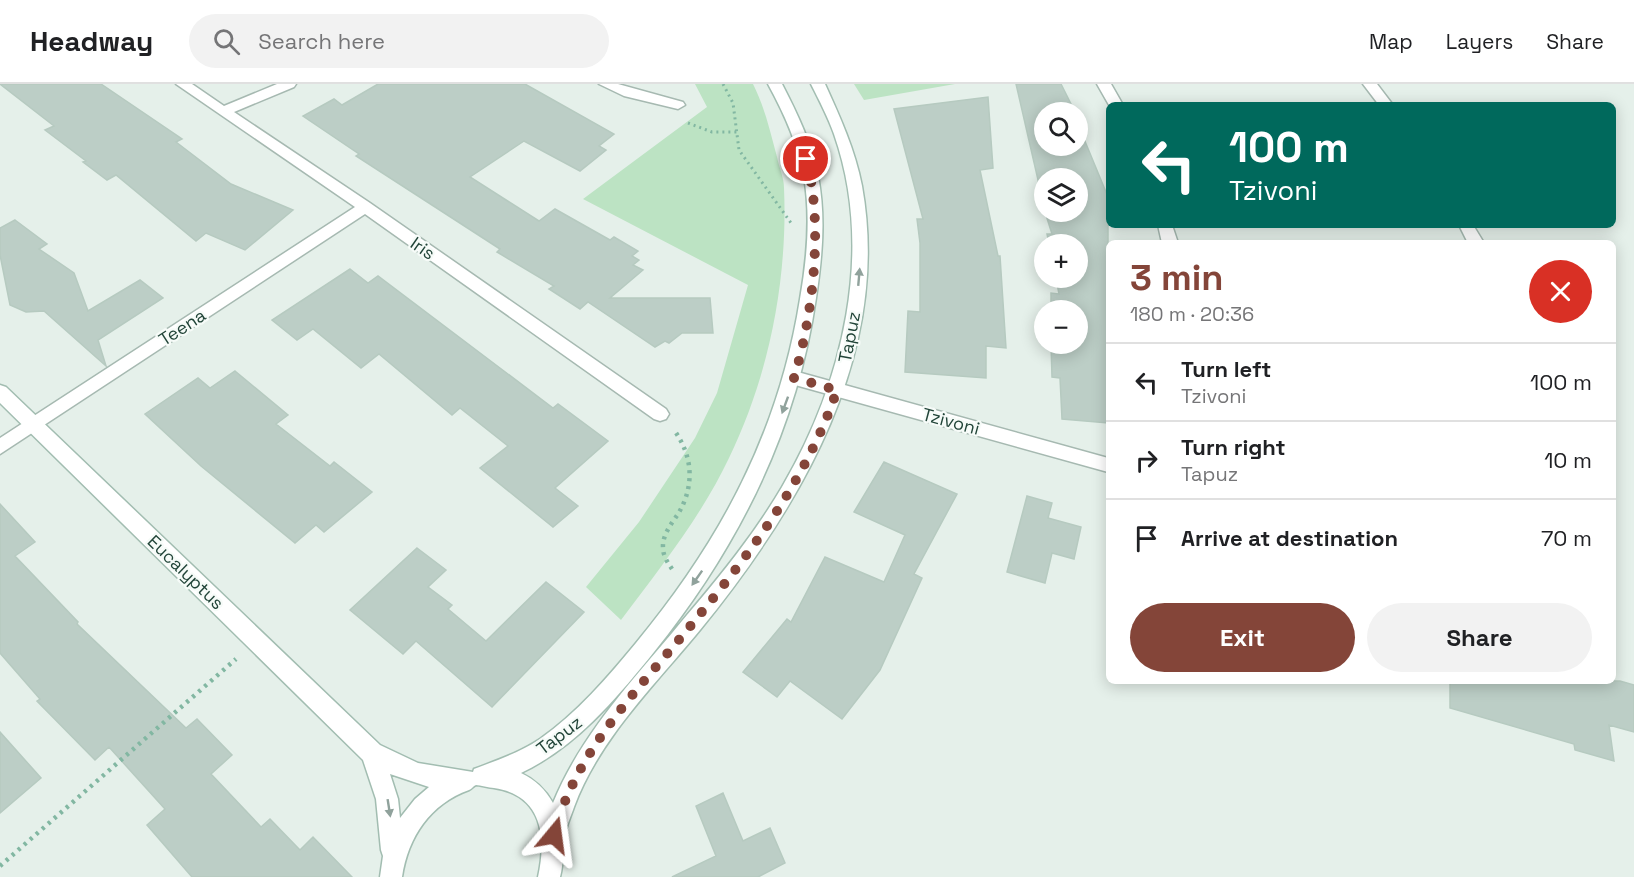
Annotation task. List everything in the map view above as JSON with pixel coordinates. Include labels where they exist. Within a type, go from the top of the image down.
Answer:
[{"type":"street","name":"Iris","points":[[183,84],[364,207],[660,414]]},
{"type":"street","points":[[224,111],[289,84]]},
{"type":"street","points":[[606,84],[629,93],[678,105]]},
{"type":"street","name":"Tapuz","points":[[391,872],[395,850],[411,819],[436,795],[451,786],[500,772],[527,759],[578,723],[649,644],[687,592],[730,526],[749,491],[794,378],[807,318],[814,254],[815,213],[811,176],[798,131],[775,84]]},
{"type":"street","name":"Tapuz","points":[[554,835],[560,812],[574,781],[610,722],[748,553],[788,493],[815,442],[837,390],[846,358],[858,287],[860,212],[854,172],[843,136],[818,84]]},
{"type":"street","points":[[1104,84],[1114,102]]},
{"type":"street","points":[[1370,84],[1384,102]]},
{"type":"street","name":"Teena","points":[[0,447],[364,207]]},
{"type":"street","name":"Tzivoni","points":[[794,378],[1106,464]]},
{"type":"street","name":"Eucalyptus","points":[[0,392],[372,753],[414,773],[446,779],[497,777],[524,786],[544,806],[551,819],[554,835]]},
{"type":"street","name":"Eucalyptus","points":[[372,753],[387,799],[391,825],[391,872]]},
{"type":"street","points":[[549,877],[555,851],[554,835]]},
{"type":"path","points":[[723,84],[733,103],[739,150],[744,160],[814,254]]},
{"type":"path","points":[[660,414],[681,438],[688,455],[691,472],[685,501],[663,543],[667,561],[687,592]]},
{"type":"path","points":[[0,866],[257,640]]},
{"type":"green space","points":[[695,84],[753,84],[761,102],[784,184],[783,257],[779,292],[765,361],[743,427],[729,458],[693,521],[621,620],[586,587],[639,522],[695,438],[717,393],[748,285],[583,199],[707,107]]},
{"type":"green space","points":[[854,84],[955,84],[864,100]]},
{"type":"building","points":[[0,84],[101,84],[182,139],[176,142],[231,184],[293,210],[245,250],[206,233],[196,241],[116,175],[107,180],[83,162],[86,161],[45,130],[54,126]]},
{"type":"building","points":[[378,84],[525,84],[614,134],[599,146],[606,150],[580,171],[524,141],[470,177],[539,221],[555,209],[610,240],[614,237],[638,251],[632,256],[639,260],[633,265],[643,270],[610,298],[710,298],[713,333],[682,333],[669,343],[665,341],[655,347],[588,302],[580,309],[549,289],[554,286],[497,252],[500,249],[356,156],[359,154],[303,116],[334,99],[342,105]]},
{"type":"building","points":[[1016,84],[1061,84],[1070,102],[1034,102],[1034,156],[1088,156],[1088,149],[1106,192],[1108,240],[1106,240],[1106,423],[1062,419],[1060,378],[1052,377],[1051,354],[1088,354],[1088,300],[1051,300],[1051,293],[1059,294],[1058,288],[1088,288],[1088,234],[1052,234],[1048,222],[1088,222],[1088,168],[1035,168]]},
{"type":"building","points":[[988,97],[993,168],[980,170],[998,256],[1000,256],[1006,348],[986,346],[986,378],[905,372],[908,311],[920,312],[920,243],[917,219],[923,219],[894,109]]},
{"type":"building","points":[[15,220],[47,244],[39,249],[74,273],[88,311],[140,280],[163,298],[98,340],[106,366],[44,311],[26,312],[10,305],[0,255],[0,228]]},
{"type":"building","points":[[350,269],[368,283],[378,276],[553,408],[558,404],[608,441],[555,488],[578,506],[553,527],[480,468],[508,446],[460,408],[452,415],[379,354],[361,368],[313,329],[297,340],[272,320]]},
{"type":"building","points":[[235,371],[288,415],[276,424],[330,466],[334,462],[372,492],[324,532],[316,525],[295,543],[201,466],[145,414],[198,378],[210,388]]},
{"type":"building","points":[[884,462],[957,494],[914,574],[922,578],[880,670],[842,719],[790,681],[777,697],[743,672],[787,619],[791,622],[825,557],[884,582],[905,535],[854,512]]},
{"type":"building","points":[[1027,496],[1052,503],[1048,518],[1081,527],[1074,559],[1052,553],[1045,583],[1007,572]]},
{"type":"building","points":[[0,504],[35,542],[15,556],[78,622],[77,624],[186,728],[197,719],[232,755],[211,774],[261,827],[270,819],[300,850],[313,837],[352,877],[192,877],[147,825],[165,809],[109,747],[95,760],[37,701],[40,699],[0,653]]},
{"type":"building","points":[[417,548],[446,570],[428,587],[452,605],[448,609],[486,641],[546,582],[584,612],[492,707],[416,641],[403,654],[350,610]]},
{"type":"building","points":[[1616,681],[1620,681],[1634,685],[1634,732],[1609,725],[1614,761],[1575,750],[1574,744],[1450,708],[1450,684],[1616,684]]},
{"type":"building","points":[[0,732],[41,778],[0,813]]},
{"type":"building","points":[[723,793],[743,841],[770,828],[785,863],[758,877],[672,877],[716,856],[696,806]]},
{"type":"route","points":[[554,835],[560,812],[574,781],[610,722],[748,553],[788,493],[815,442],[837,390],[794,378],[807,318],[814,254],[815,213],[811,176],[806,159]]}]
